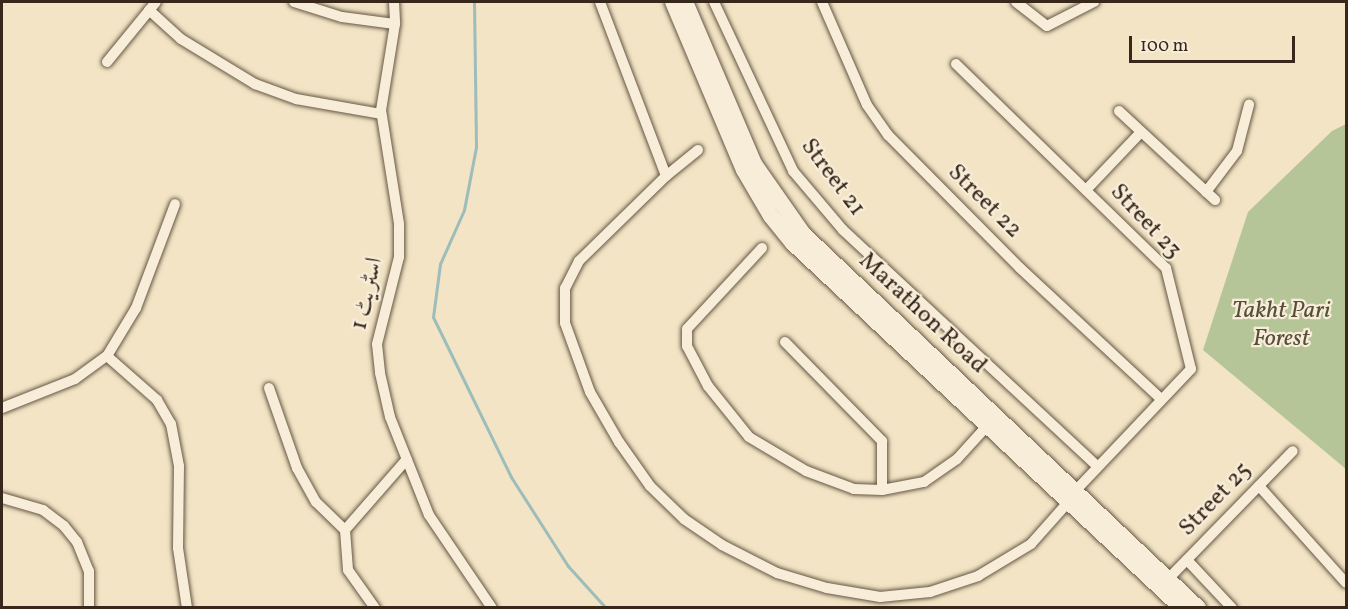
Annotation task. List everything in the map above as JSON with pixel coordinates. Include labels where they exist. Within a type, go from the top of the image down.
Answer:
[{"type":"main road","name":"Marathon Road","points":[[673,2],[720,116],[771,216],[793,243],[987,426],[1074,495],[1168,578],[1198,608]]},
{"type":"main road","name":"Marathon Road","points":[[685,2],[754,164],[803,234],[1074,495],[1182,608]]},
{"type":"street","points":[[294,2],[342,17],[395,24]]},
{"type":"street","name":"اسٹریٹ 1","points":[[394,2],[395,24],[381,114],[399,224],[399,257],[377,344],[390,417],[429,515],[492,608]]},
{"type":"street","points":[[600,2],[666,176]]},
{"type":"street","name":"Street 21","points":[[714,2],[793,171],[843,230],[1097,466]]},
{"type":"street","name":"Street 22","points":[[822,2],[867,105],[888,135],[1020,268],[1161,399]]},
{"type":"street","points":[[1016,2],[1047,26],[1094,2]]},
{"type":"street","points":[[107,62],[153,6],[181,39],[255,84],[327,107],[381,114]]},
{"type":"street","name":"Street 23","points":[[698,150],[666,176],[579,261],[565,288],[565,323],[590,392],[619,442],[650,486],[684,519],[722,545],[777,573],[828,588],[880,597],[930,592],[978,576],[1031,544],[1097,466],[1191,369],[1166,268],[956,64]]},
{"type":"street","points":[[1206,192],[1237,150],[1249,105]]},
{"type":"street","points":[[1119,111],[1215,200]]},
{"type":"street","points":[[1086,190],[1141,132]]},
{"type":"street","points":[[2,408],[66,384],[107,356],[136,308],[175,204]]},
{"type":"street","points":[[762,248],[687,329],[687,346],[708,386],[749,437],[806,471],[854,489],[882,490],[924,482],[957,459],[987,426]]},
{"type":"street","points":[[785,342],[882,441],[882,490]]},
{"type":"street","points":[[107,356],[156,399],[171,424],[179,466],[178,548],[187,608]]},
{"type":"street","points":[[269,388],[306,487],[345,530],[348,570],[375,608]]},
{"type":"street","name":"Street 25","points":[[1168,578],[1293,451]]},
{"type":"street","points":[[345,530],[407,459]]},
{"type":"street","points":[[1259,486],[1347,583]]},
{"type":"street","points":[[2,498],[43,510],[64,526],[77,542],[89,572],[89,608]]},
{"type":"street","points":[[1187,560],[1232,608]]},
{"type":"green space","name":"Takht Pari Forest","points":[[1346,124],[1346,469],[1203,350],[1248,212],[1332,131]]},
{"type":"waterway","points":[[474,2],[476,147],[464,210],[440,264],[433,317],[511,477],[568,566],[606,608]]}]
